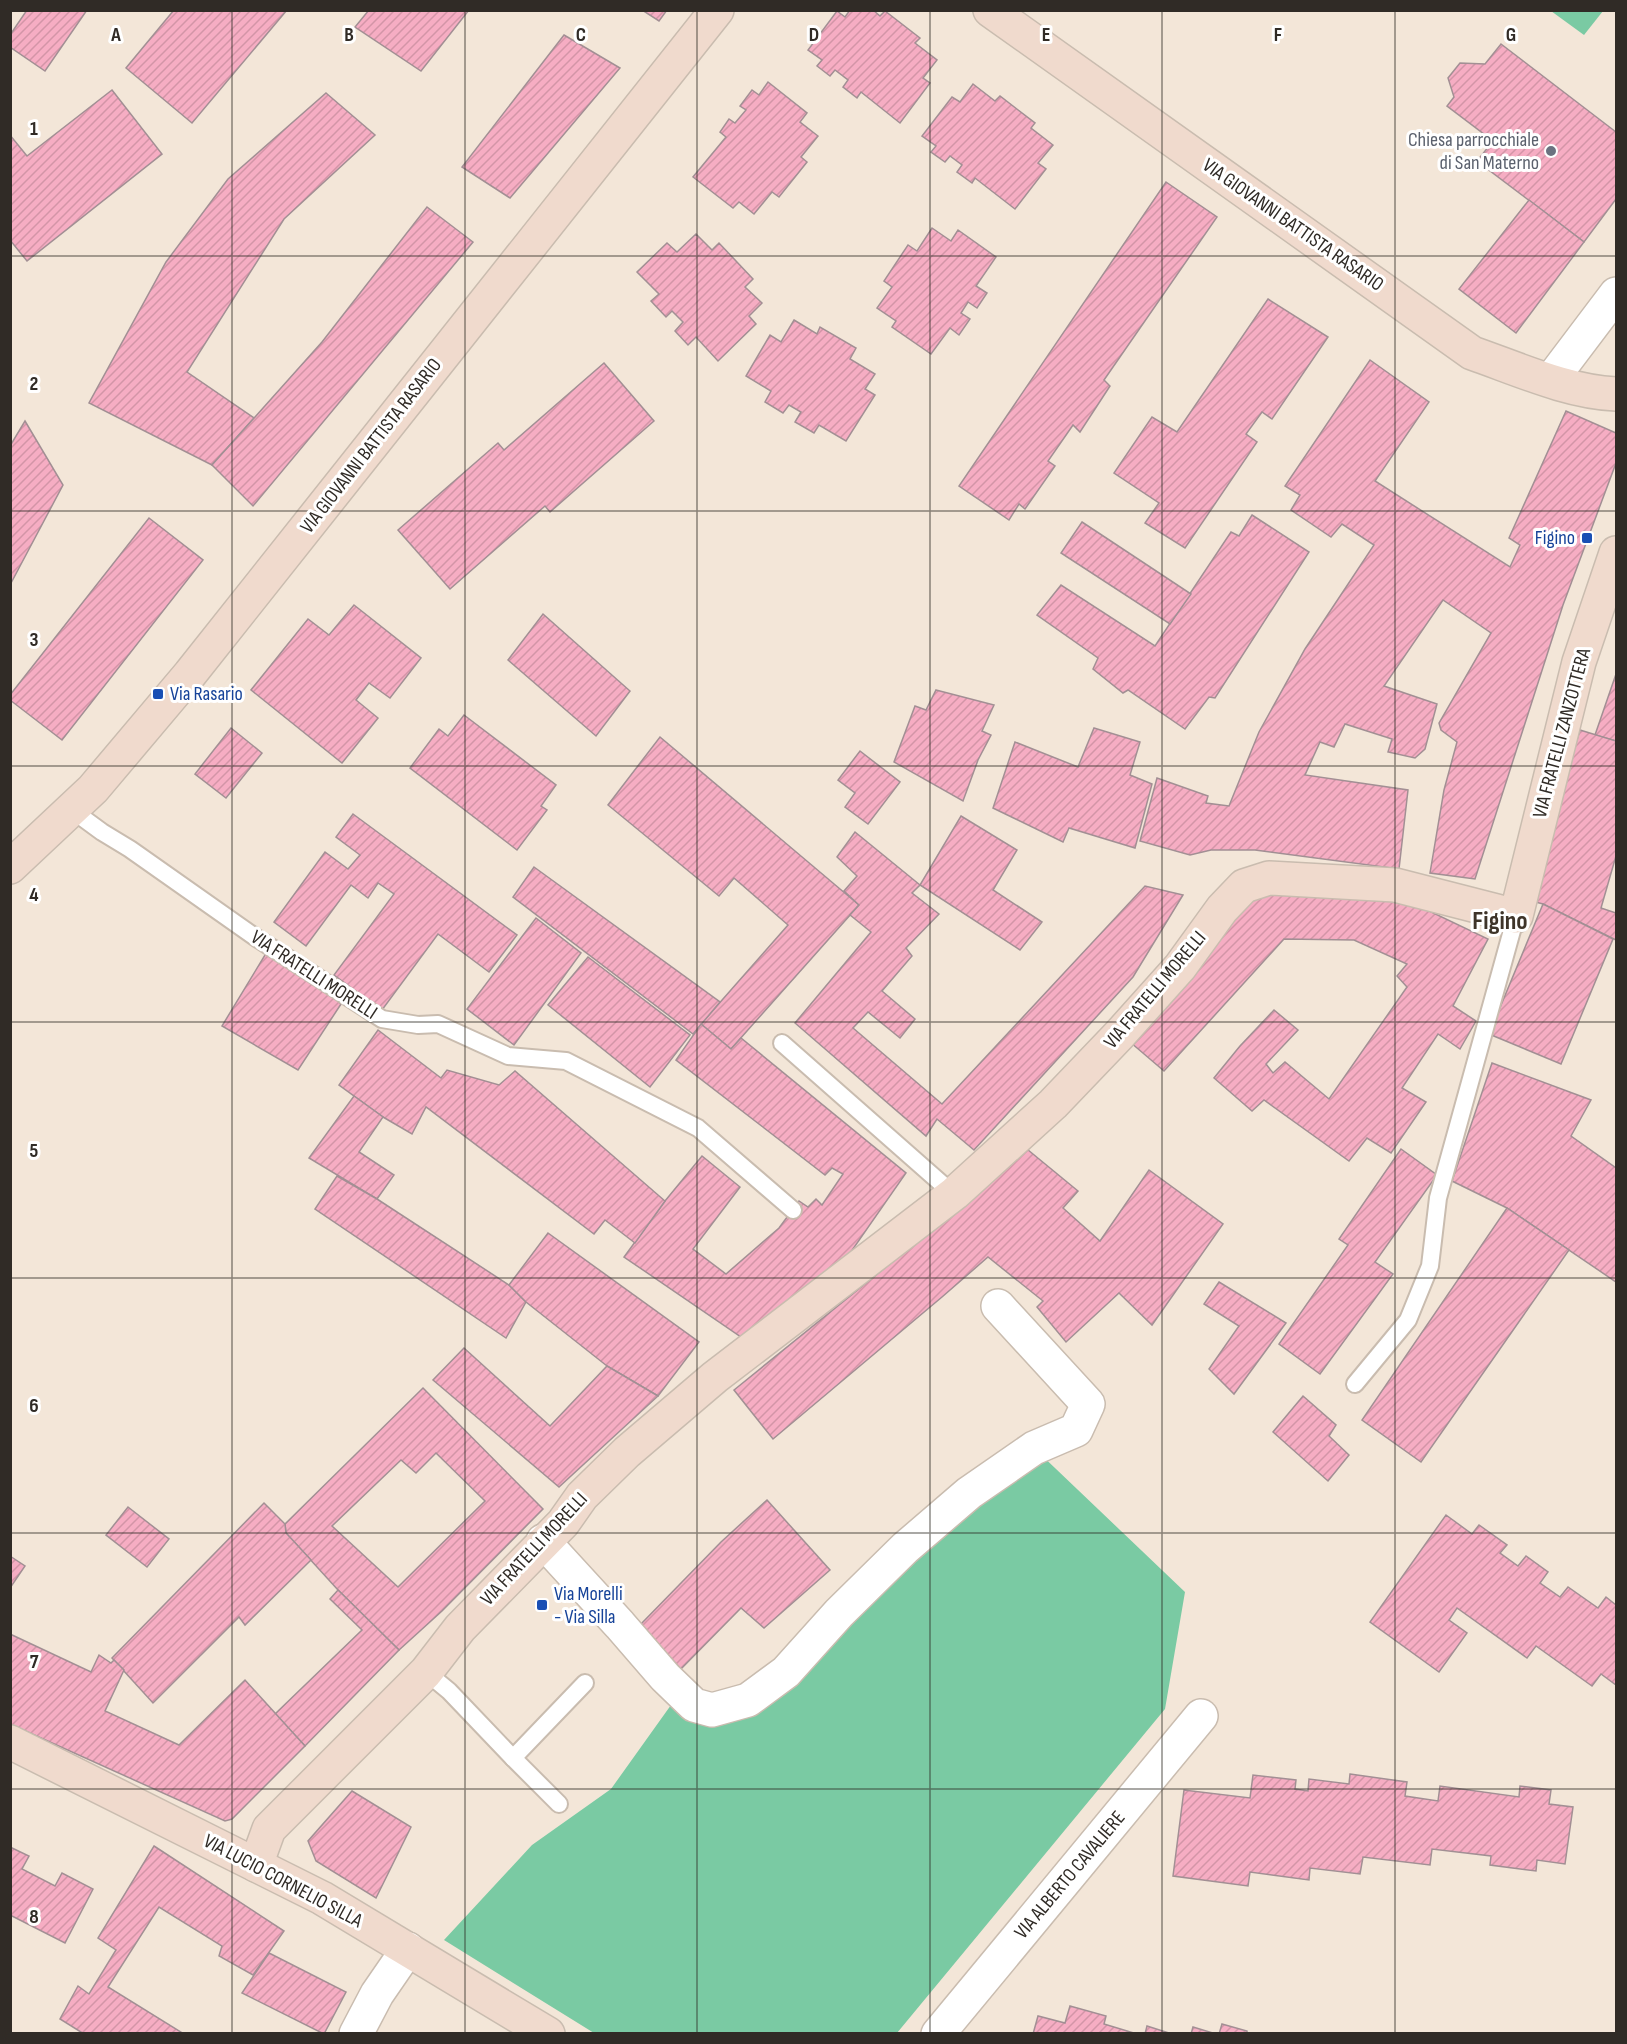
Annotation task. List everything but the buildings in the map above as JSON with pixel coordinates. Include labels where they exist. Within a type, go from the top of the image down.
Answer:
[{"type":"street","name":"VIA GIOVANNI BATTISTA RASARIO","points":[[10,867],[93,789],[190,674],[717,10]]},
{"type":"street","name":"VIA GIOVANNI BATTISTA RASARIO","points":[[990,10],[1472,353],[1596,393],[1617,394]]},
{"type":"street","points":[[1551,380],[1617,294]]},
{"type":"street","name":"VIA FRATELLI ZANZOTTERA","points":[[1516,916],[1578,662],[1617,553]]},
{"type":"street","name":"VIA FRATELLI MORELLI","points":[[256,1865],[269,1829],[426,1672],[460,1628],[562,1523],[582,1496],[627,1452],[849,1265],[955,1193],[1053,1104],[1180,967],[1222,909],[1244,886],[1269,878],[1395,885],[1516,916]]},
{"type":"street","points":[[543,1541],[665,1677],[694,1705],[712,1710],[748,1700],[786,1672],[839,1613],[905,1548],[969,1493],[1034,1448],[1076,1430],[1088,1404],[998,1306]]},
{"type":"street","name":"VIA ALBERTO CAVALIERE","points":[[938,2034],[1201,1716]]},
{"type":"street","name":"VIA LUCIO CORNELIO SILLA","points":[[10,1742],[322,1898],[548,2034]]},
{"type":"street","points":[[356,2034],[377,1994],[408,1949]]},
{"type":"lane","name":"VIA FRATELLI MORELLI","points":[[72,810],[255,937],[381,1019],[418,1025],[438,1024],[508,1056],[566,1062],[698,1128],[793,1210]]},
{"type":"lane","points":[[1355,1384],[1408,1320],[1430,1266],[1438,1198],[1516,916]]},
{"type":"lane","points":[[782,1043],[955,1193]]},
{"type":"lane","points":[[426,1672],[449,1690],[560,1804]]},
{"type":"lane","points":[[513,1758],[585,1683]]},
{"type":"green space","points":[[1551,11],[1603,11],[1584,35]]},
{"type":"green space","points":[[1034,1448],[1185,1592],[1165,1709],[897,2033],[594,2033],[444,1940],[532,1845],[611,1789],[671,1705],[748,1700]]},
{"type":"place","name":"Chiesa parrocchiale di San Materno","points":[[1551,151]]},
{"type":"place","name":"Figino","points":[[1587,538]]},
{"type":"place","name":"Via Rasario","points":[[158,694]]},
{"type":"place","name":"Via Morelli - Via Silla","points":[[542,1605]]},
{"type":"district","name":"Figino","points":[[1500,921]]}]
